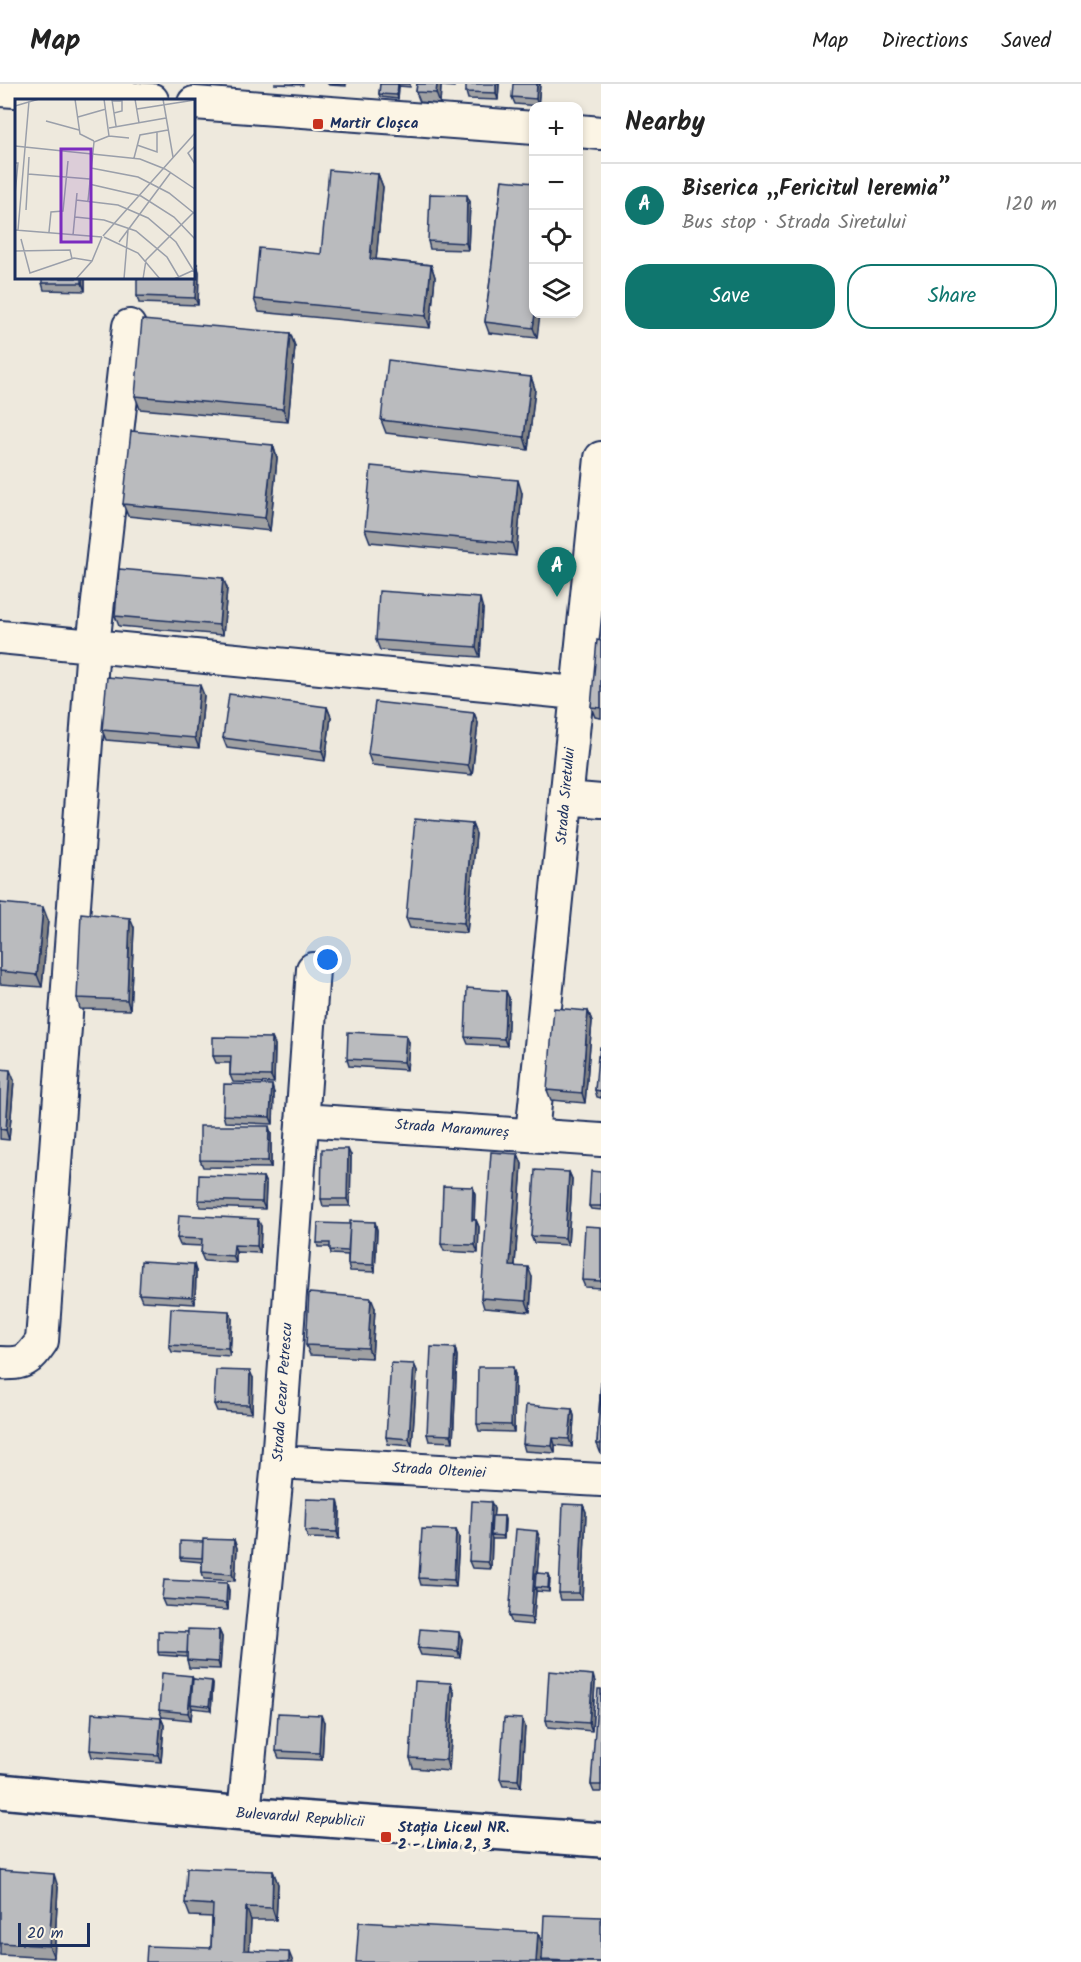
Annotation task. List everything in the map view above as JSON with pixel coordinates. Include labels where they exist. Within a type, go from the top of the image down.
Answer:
[{"type":"main road","name":"Bulevardul Republicii","points":[[0,1791],[244,1814],[601,1840]]},
{"type":"street","points":[[0,90],[137,99]]},
{"type":"street","points":[[195,104],[529,128]]},
{"type":"street","points":[[583,131],[601,132]]},
{"type":"street","points":[[0,1363],[20,1364],[31,1356],[42,1341],[93,646],[129,326]]},
{"type":"street","name":"Strada Siretului","points":[[532,1134],[601,468]]},
{"type":"street","points":[[0,637],[576,693]]},
{"type":"street","points":[[566,798],[601,801]]},
{"type":"street","name":"Strada Cezar Petrescu","points":[[244,1814],[278,1462],[313,969]]},
{"type":"street","name":"Strada Maramureș","points":[[302,1120],[601,1140]]},
{"type":"street","name":"Strada Olteniei","points":[[278,1462],[601,1480]]},
{"type":"building","points":[[380,84],[398,84],[397,95],[379,94]]},
{"type":"building","points":[[417,84],[437,84],[436,93],[416,92]]},
{"type":"building","points":[[466,84],[496,84],[496,93],[466,92]]},
{"type":"building","points":[[513,84],[537,84],[536,99],[512,97]]},
{"type":"building","points":[[329,170],[378,174],[370,259],[431,265],[426,316],[254,299],[259,248],[321,254]]},
{"type":"building","points":[[502,180],[529,183],[529,318],[534,318],[533,328],[485,322]]},
{"type":"building","points":[[430,194],[467,195],[466,243],[428,241]]},
{"type":"building","points":[[195,264],[197,264],[195,298],[137,296],[137,279],[195,279]]},
{"type":"building","points":[[42,279],[82,279],[82,283],[42,283]]},
{"type":"building","points":[[142,320],[290,333],[283,409],[135,396]]},
{"type":"building","points":[[388,360],[531,377],[524,437],[381,420]]},
{"type":"building","points":[[131,431],[273,445],[265,518],[123,504]]},
{"type":"building","points":[[371,466],[518,480],[512,543],[365,529]]},
{"type":"building","points":[[119,569],[223,578],[219,625],[115,616]]},
{"type":"building","points":[[379,591],[480,598],[476,647],[376,640]]},
{"type":"building","points":[[597,640],[601,641],[601,708],[591,707]]},
{"type":"building","points":[[107,677],[200,685],[195,738],[102,730]]},
{"type":"building","points":[[229,694],[327,707],[322,751],[223,738]]},
{"type":"building","points":[[375,702],[474,713],[468,765],[368,754]]},
{"type":"building","points":[[415,819],[472,824],[464,923],[406,918]]},
{"type":"building","points":[[0,903],[43,907],[37,975],[0,971]]},
{"type":"building","points":[[81,913],[130,918],[127,1000],[77,998]]},
{"type":"building","points":[[467,988],[506,991],[504,1039],[465,1037]]},
{"type":"building","points":[[554,1008],[588,1011],[582,1093],[547,1090]]},
{"type":"building","points":[[348,1032],[406,1035],[404,1062],[347,1059]]},
{"type":"building","points":[[213,1037],[272,1038],[271,1076],[230,1075],[231,1056],[213,1056]]},
{"type":"building","points":[[598,1056],[601,1057],[601,1091],[595,1090]]},
{"type":"building","points":[[0,1069],[10,1070],[6,1130],[0,1129]]},
{"type":"building","points":[[224,1084],[272,1085],[270,1117],[223,1115]]},
{"type":"building","points":[[200,1126],[269,1126],[268,1161],[200,1160]]},
{"type":"building","points":[[322,1149],[348,1149],[347,1199],[321,1199]]},
{"type":"building","points":[[491,1152],[518,1154],[510,1266],[528,1267],[526,1301],[481,1298]]},
{"type":"building","points":[[535,1170],[569,1172],[565,1238],[531,1236]]},
{"type":"building","points":[[591,1171],[601,1172],[601,1206],[589,1206]]},
{"type":"building","points":[[199,1175],[263,1177],[262,1202],[198,1200]]},
{"type":"building","points":[[443,1186],[473,1187],[472,1220],[476,1220],[475,1245],[441,1244]]},
{"type":"building","points":[[179,1215],[258,1219],[257,1246],[234,1245],[233,1256],[201,1254],[202,1239],[177,1238]]},
{"type":"building","points":[[350,1221],[375,1222],[373,1265],[348,1264]]},
{"type":"building","points":[[318,1223],[350,1224],[348,1251],[330,1250],[330,1243],[317,1243]]},
{"type":"building","points":[[585,1226],[601,1227],[601,1281],[582,1280]]},
{"type":"building","points":[[141,1261],[194,1264],[192,1297],[139,1294]]},
{"type":"building","points":[[309,1293],[371,1298],[368,1348],[306,1345]]},
{"type":"building","points":[[171,1308],[229,1311],[228,1348],[169,1345]]},
{"type":"building","points":[[431,1347],[455,1348],[451,1435],[427,1434]]},
{"type":"building","points":[[391,1363],[414,1364],[409,1439],[386,1437]]},
{"type":"building","points":[[478,1367],[513,1367],[511,1425],[477,1424]]},
{"type":"building","points":[[216,1370],[250,1371],[249,1405],[214,1404]]},
{"type":"building","points":[[601,1381],[601,1444],[597,1444]]},
{"type":"building","points":[[526,1405],[572,1409],[569,1439],[553,1438],[552,1446],[523,1444]]},
{"type":"building","points":[[306,1499],[338,1500],[337,1532],[305,1531]]},
{"type":"building","points":[[472,1501],[491,1502],[488,1562],[469,1561]]},
{"type":"building","points":[[563,1504],[583,1505],[579,1593],[559,1593]]},
{"type":"building","points":[[492,1516],[504,1516],[503,1536],[491,1535]]},
{"type":"building","points":[[422,1529],[456,1530],[454,1580],[419,1578]]},
{"type":"building","points":[[516,1529],[537,1531],[531,1618],[509,1616]]},
{"type":"building","points":[[203,1539],[234,1540],[232,1574],[202,1572]]},
{"type":"building","points":[[180,1541],[203,1542],[202,1558],[180,1557]]},
{"type":"building","points":[[536,1573],[549,1574],[548,1588],[535,1587]]},
{"type":"building","points":[[164,1580],[227,1583],[226,1603],[162,1599]]},
{"type":"building","points":[[188,1629],[219,1630],[218,1662],[187,1660]]},
{"type":"building","points":[[420,1629],[459,1632],[458,1651],[418,1648]]},
{"type":"building","points":[[158,1631],[188,1632],[187,1653],[158,1652]]},
{"type":"building","points":[[549,1671],[593,1675],[589,1723],[546,1720]]},
{"type":"building","points":[[162,1673],[192,1676],[188,1713],[159,1710]]},
{"type":"building","points":[[193,1679],[212,1681],[209,1706],[191,1704]]},
{"type":"building","points":[[415,1681],[451,1683],[446,1760],[410,1758]]},
{"type":"building","points":[[598,1689],[601,1689],[601,1785],[591,1785]]},
{"type":"building","points":[[92,1713],[161,1718],[158,1755],[90,1750]]},
{"type":"building","points":[[278,1713],[321,1715],[319,1753],[276,1751]]},
{"type":"building","points":[[504,1718],[522,1719],[518,1780],[500,1779]]},
{"type":"building","points":[[187,1868],[273,1871],[272,1908],[246,1907],[244,1950],[289,1952],[289,1962],[146,1962],[147,1946],[211,1948],[213,1905],[185,1903]]},
{"type":"building","points":[[0,1870],[54,1874],[49,1946],[0,1943]]},
{"type":"building","points":[[544,1915],[601,1917],[601,1962],[542,1960]]},
{"type":"building","points":[[359,1922],[538,1932],[536,1962],[356,1962]]},
{"type":"place","name":"Martir Cloșca","points":[[318,124]]},
{"type":"place","name":"Biserica „Fericitul Ieremia”","points":[[557,597]]},
{"type":"place","name":"Stația Liceul NR. 2 - Linia 2, 3","points":[[386,1837]]}]
